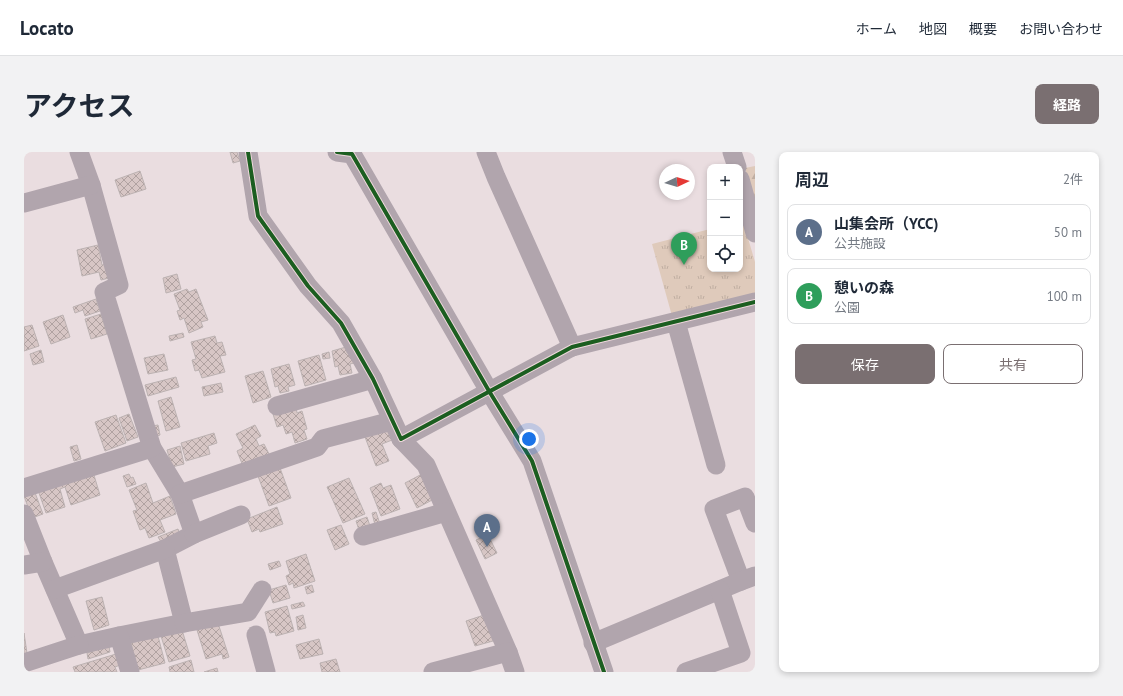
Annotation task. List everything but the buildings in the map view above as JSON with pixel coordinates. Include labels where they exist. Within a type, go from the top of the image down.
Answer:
[{"type":"street","points":[[79,152],[91,185],[118,285],[104,292],[152,448],[180,494],[194,534]]},
{"type":"street","points":[[248,152],[258,216],[308,286],[341,323],[373,379],[401,439],[426,465],[508,652],[515,672]]},
{"type":"street","points":[[338,152],[352,154],[489,391],[532,461],[604,672]]},
{"type":"street","points":[[486,152],[572,347]]},
{"type":"street","points":[[732,152],[736,164]]},
{"type":"street","points":[[24,203],[91,185]]},
{"type":"street","points":[[743,190],[755,233]]},
{"type":"street","points":[[401,439],[572,347],[755,304]]},
{"type":"street","points":[[676,322],[716,465]]},
{"type":"street","points":[[278,406],[373,379]]},
{"type":"street","points":[[180,494],[317,447],[323,439],[392,421]]},
{"type":"street","points":[[24,488],[152,448]]},
{"type":"street","points":[[593,643],[748,579],[714,509],[744,497],[755,523]]},
{"type":"street","points":[[363,536],[446,512]]},
{"type":"street","points":[[24,514],[79,645]]},
{"type":"street","points":[[55,589],[165,549],[194,534],[241,515]]},
{"type":"street","points":[[165,549],[184,623]]},
{"type":"street","points":[[24,565],[43,562]]},
{"type":"street","points":[[24,663],[79,645],[184,623],[248,612],[262,590]]},
{"type":"street","points":[[686,672],[740,654],[720,590]]},
{"type":"street","points":[[256,635],[266,672]]},
{"type":"street","points":[[119,636],[130,672]]},
{"type":"street","points":[[433,672],[508,652]]},
{"type":"green space","points":[[755,166],[755,207],[745,168]]},
{"type":"green space","points":[[743,221],[755,262],[755,297],[672,316],[652,244],[707,230],[707,272],[743,272]]},
{"type":"cycle path","points":[[248,152],[258,216],[308,286],[341,323],[373,379],[401,439],[572,347],[755,302]]},
{"type":"cycle path","points":[[337,152],[352,154],[489,391],[532,461],[604,672]]},
{"type":"place","name":"憩いの森","points":[[684,265]]},
{"type":"place","name":"山集会所（YCC)","points":[[487,547]]}]
